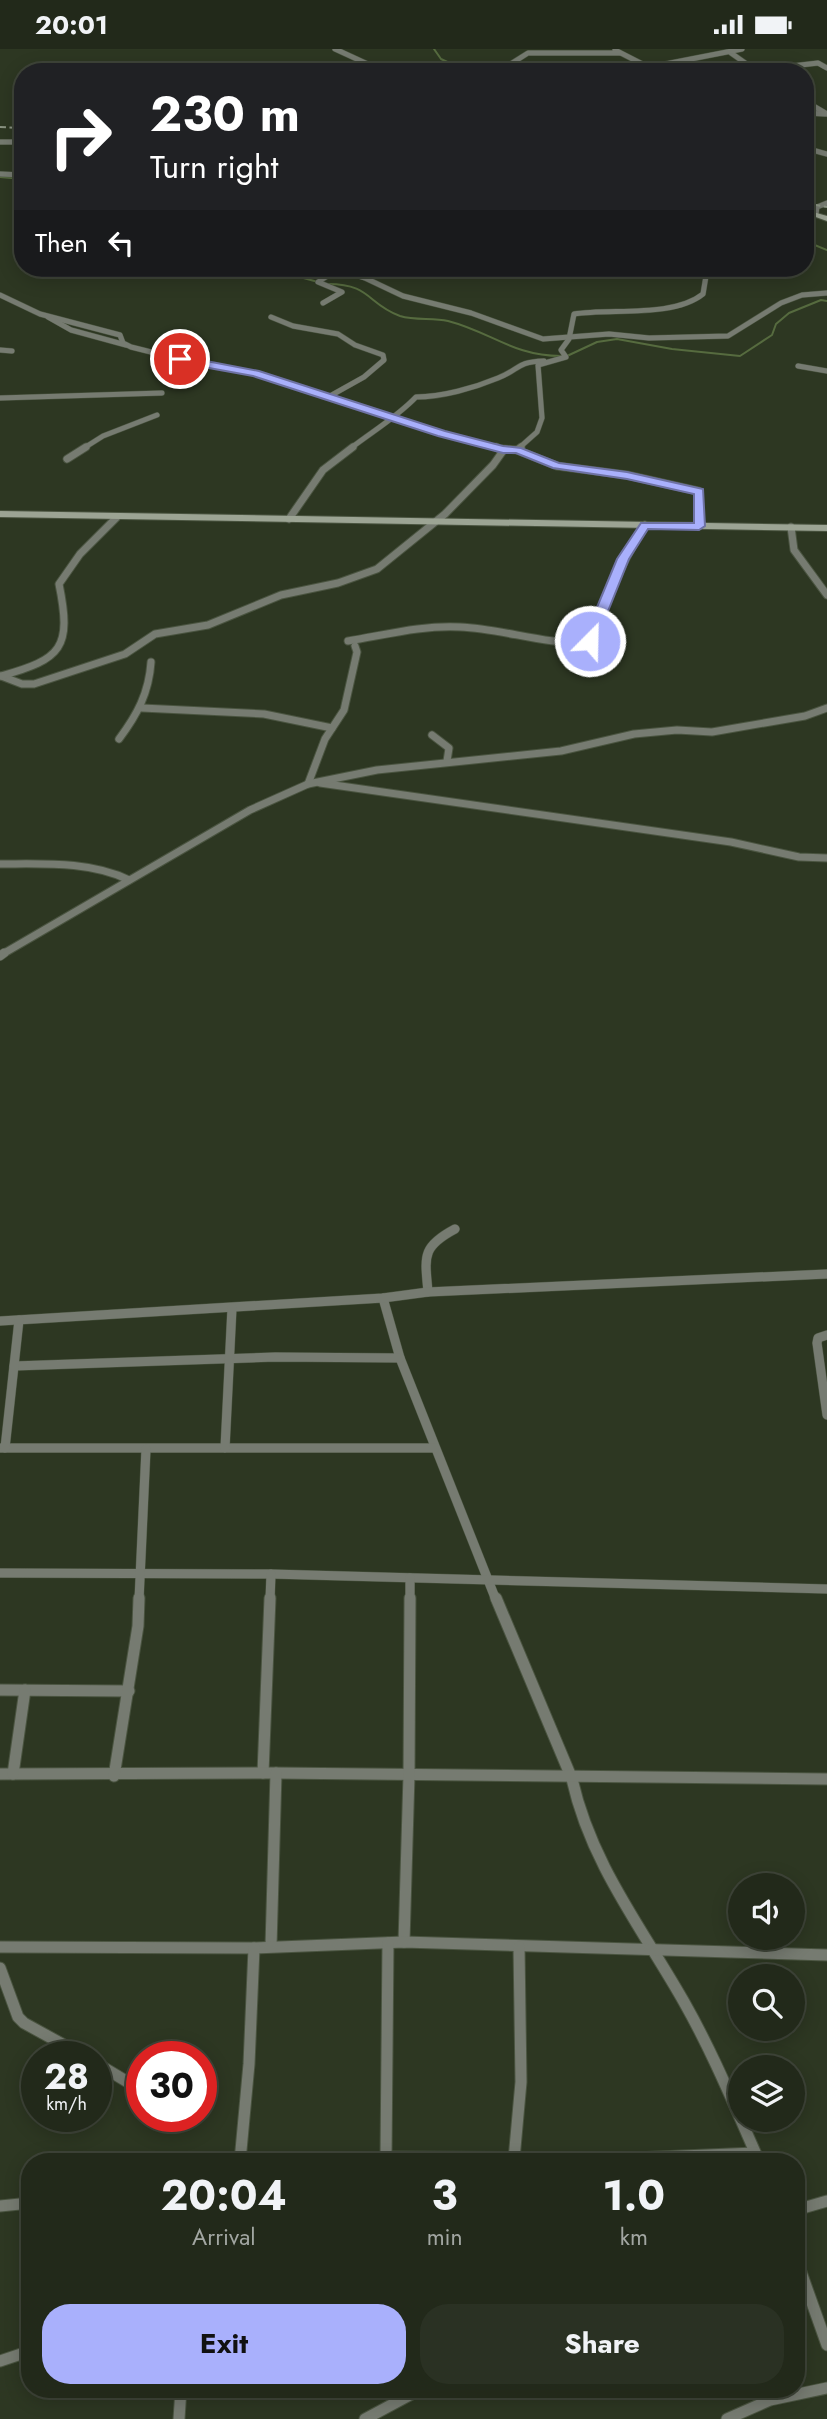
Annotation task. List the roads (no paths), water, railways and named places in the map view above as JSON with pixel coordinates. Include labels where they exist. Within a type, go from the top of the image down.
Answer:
[{"type":"street","points":[[335,49],[365,63]]},
{"type":"street","points":[[612,49],[641,63]]},
{"type":"street","points":[[673,63],[742,49]]},
{"type":"street","points":[[512,63],[528,53],[620,53]]},
{"type":"street","points":[[731,53],[745,63]]},
{"type":"street","points":[[827,203],[817,208],[816,214],[827,219]]},
{"type":"street","points":[[323,303],[342,294],[341,290],[318,282],[326,277]]},
{"type":"street","points":[[361,277],[396,294],[471,313],[534,337],[569,339],[609,334],[657,338],[728,336],[781,303],[802,295],[827,293]]},
{"type":"street","points":[[289,519],[323,470],[418,396],[432,397],[499,378],[528,360],[545,361],[566,357],[561,352],[569,339],[571,319],[575,313],[666,307],[698,299],[705,291],[706,277]]},
{"type":"street","points":[[0,295],[46,315],[116,333],[128,346],[191,362],[256,373],[393,418],[503,449],[517,450],[557,466],[620,474],[698,491],[699,526]]},
{"type":"street","points":[[271,317],[293,326],[338,334],[353,344],[383,355],[384,359],[369,373],[330,396]]},
{"type":"street","points":[[0,351],[12,351]]},
{"type":"street","points":[[517,450],[537,432],[542,421],[541,387],[537,370],[538,365],[545,361]]},
{"type":"street","points":[[798,366],[827,371]]},
{"type":"street","points":[[0,398],[162,393]]},
{"type":"street","points":[[67,459],[113,431],[157,415]]},
{"type":"street","points":[[0,676],[22,684],[34,684],[125,654],[155,634],[208,625],[294,591],[366,574],[386,563],[435,523],[493,465],[503,449]]},
{"type":"street","points":[[1,515],[827,528]]},
{"type":"street","points":[[0,676],[46,662],[60,649],[64,627],[60,584],[80,554],[117,517]]},
{"type":"street","points":[[312,783],[320,748],[344,710],[357,652],[352,643],[416,630],[463,627],[524,638],[587,643],[613,588],[623,559],[645,525]]},
{"type":"street","points":[[791,527],[796,556],[827,595]]},
{"type":"street","points":[[119,739],[142,708],[149,684],[151,662]]},
{"type":"street","points":[[142,708],[264,714],[332,728]]},
{"type":"street","points":[[0,956],[250,810],[312,783],[377,770],[447,761],[561,751],[634,734],[677,730],[712,732],[805,716],[827,708]]},
{"type":"street","points":[[432,735],[449,748],[447,761]]},
{"type":"street","points":[[312,783],[561,820],[736,842],[803,858],[827,858]]},
{"type":"street","points":[[0,864],[75,866],[117,874],[129,880]]},
{"type":"street","points":[[428,1292],[426,1250],[430,1243],[455,1229]]},
{"type":"street","points":[[0,1321],[383,1298],[428,1292],[827,1274]]},
{"type":"street","points":[[383,1298],[400,1358],[488,1580],[572,1779],[579,1810],[592,1846],[702,2034],[755,2153]]},
{"type":"street","points":[[225,1448],[232,1308]]},
{"type":"street","points":[[19,1320],[2,1448],[435,1448]]},
{"type":"street","points":[[827,1335],[818,1338],[817,1343],[827,1415]]},
{"type":"street","points":[[14,1366],[345,1356],[400,1358]]},
{"type":"street","points":[[114,1776],[138,1626],[146,1449]]},
{"type":"street","points":[[0,1573],[271,1574],[827,1589]]},
{"type":"street","points":[[263,1773],[271,1574]]},
{"type":"street","points":[[404,1943],[409,1775],[410,1578]]},
{"type":"street","points":[[0,1690],[129,1691]]},
{"type":"street","points":[[13,1774],[25,1690]]},
{"type":"street","points":[[271,1946],[276,1773]]},
{"type":"street","points":[[0,1774],[114,1776],[276,1773],[572,1779],[827,1779]]},
{"type":"street","points":[[386,2153],[388,1943]]},
{"type":"street","points":[[0,1947],[254,1948],[404,1943],[827,1955]]},
{"type":"street","points":[[516,2153],[521,2083],[519,1947]]},
{"type":"street","points":[[241,2153],[249,2064],[254,1948]]},
{"type":"street","points":[[0,1968],[18,2017],[24,2024],[56,2041]]},
{"type":"street","points":[[805,2207],[827,2201]]},
{"type":"street","points":[[0,2206],[21,2204]]},
{"type":"street","points":[[805,2283],[827,2345]]},
{"type":"street","points":[[0,2361],[21,2354]]},
{"type":"street","points":[[805,2393],[827,2388]]},
{"type":"street","points":[[179,2419],[180,2398]]},
{"type":"street","points":[[365,2419],[404,2398]]},
{"type":"street","points":[[727,2419],[780,2398]]},
{"type":"waterway","points":[[434,49],[441,59],[450,63]]},
{"type":"waterway","points":[[0,177],[14,178]]},
{"type":"waterway","points":[[814,245],[827,250]]},
{"type":"waterway","points":[[300,277],[318,282]]},
{"type":"waterway","points":[[328,284],[353,287],[400,316],[448,321],[515,348],[561,356]]},
{"type":"waterway","points":[[567,356],[597,342],[617,339],[672,349],[740,356],[772,335],[776,324],[789,313],[821,300],[827,301]]},
{"type":"railway","points":[[0,127],[14,128]]},
{"type":"railway","points":[[814,205],[827,207]]}]
